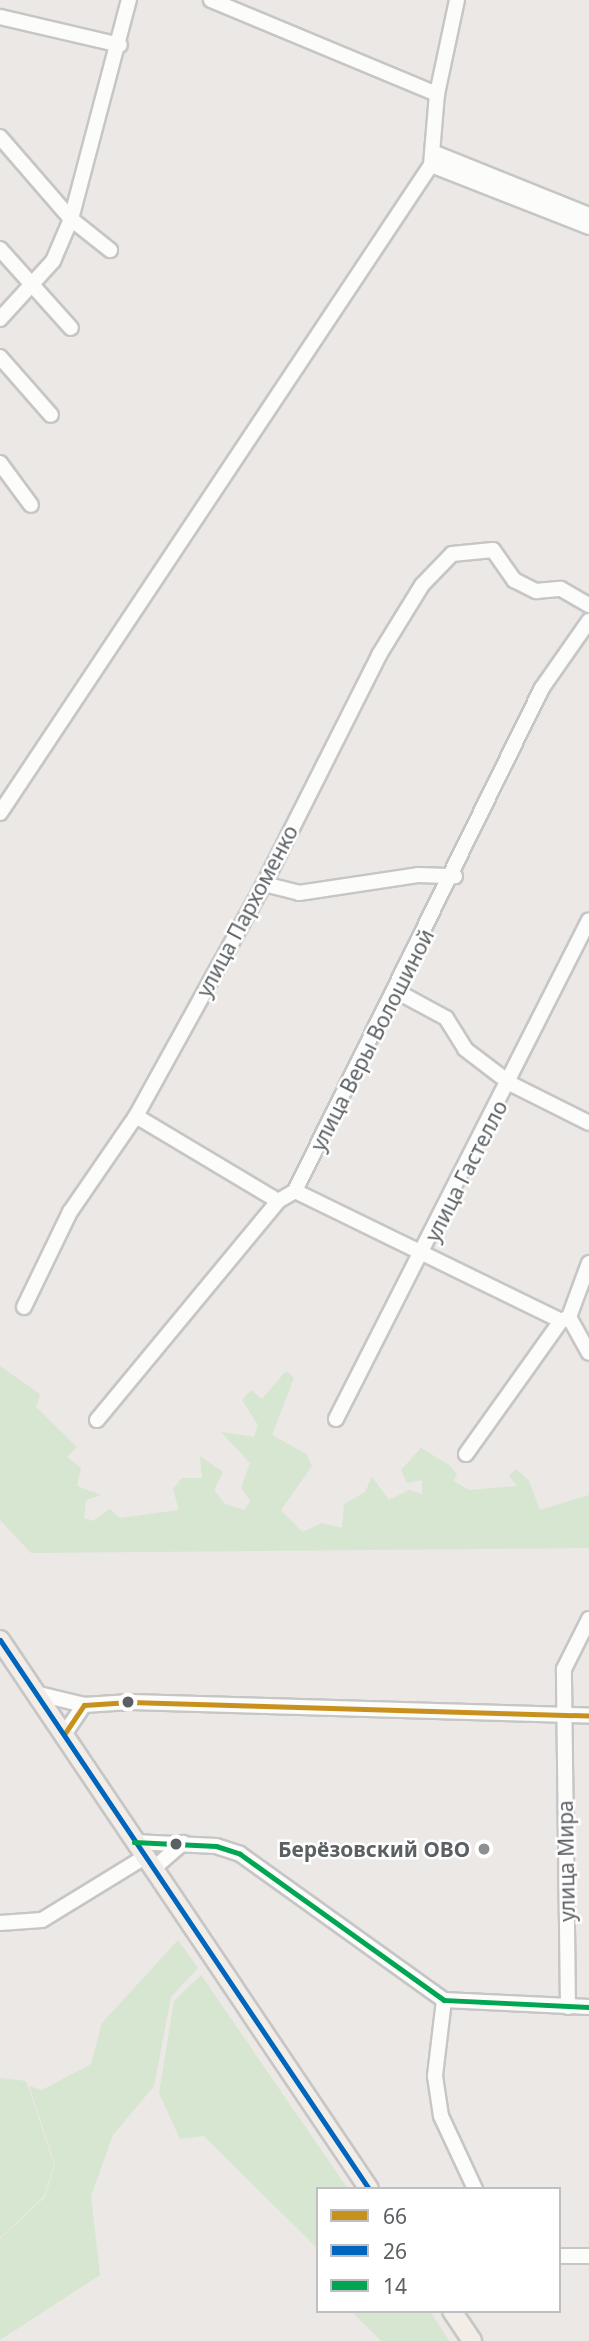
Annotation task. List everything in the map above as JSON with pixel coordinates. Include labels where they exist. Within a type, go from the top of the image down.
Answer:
[{"type":"main road","points":[[0,1640],[65,1732],[135,1842],[368,2187]]},
{"type":"main road","points":[[453,2313],[472,2341]]},
{"type":"street","points":[[0,319],[53,261],[71,219],[120,45],[129,0]]},
{"type":"street","points":[[211,0],[436,94]]},
{"type":"street","points":[[0,813],[433,159],[436,94],[457,0]]},
{"type":"street","points":[[0,17],[120,45]]},
{"type":"street","points":[[0,137],[71,219],[110,250]]},
{"type":"street","points":[[433,159],[589,215]]},
{"type":"street","points":[[433,159],[589,227]]},
{"type":"street","points":[[0,249],[30,287],[71,328]]},
{"type":"street","points":[[0,356],[51,415]]},
{"type":"street","points":[[0,463],[31,505]]},
{"type":"street","name":"улица Пархоменко","points":[[24,1307],[70,1213],[136,1116],[264,884],[379,655],[422,585],[452,554],[493,550],[514,580],[536,590],[561,589],[589,605]]},
{"type":"street","name":"улица Веры Волошиной","points":[[295,1191],[455,876],[542,688],[589,621]]},
{"type":"street","points":[[264,884],[299,894],[418,875],[455,876]]},
{"type":"street","name":"улица Гастелло","points":[[336,1419],[511,1084],[589,920]]},
{"type":"street","points":[[396,991],[446,1018],[465,1049],[511,1084],[589,1123]]},
{"type":"street","points":[[136,1116],[278,1202]]},
{"type":"street","points":[[97,1420],[278,1202],[295,1191],[565,1319],[589,1353]]},
{"type":"street","points":[[466,1454],[565,1319],[589,1264]]},
{"type":"street","name":"улица Мира","points":[[568,2007],[564,1669],[589,1619]]},
{"type":"street","points":[[39,1694],[84,1705],[589,1716]]},
{"type":"street","points":[[65,1732],[84,1705]]},
{"type":"street","points":[[135,1842],[184,1843],[240,1854],[444,2000],[589,2007]]},
{"type":"street","points":[[0,1923],[42,1920],[184,1843]]},
{"type":"street","points":[[444,2000],[435,2076],[441,2116],[474,2187]]},
{"type":"street","points":[[561,2256],[589,2256]]},
{"type":"green space","points":[[0,1366],[40,1394],[36,1407],[77,1447],[67,1457],[81,1468],[77,1486],[101,1495],[86,1500],[84,1518],[93,1521],[110,1509],[120,1518],[179,1510],[173,1489],[182,1478],[202,1478],[200,1456],[223,1472],[214,1490],[225,1504],[244,1510],[250,1501],[241,1488],[250,1463],[221,1432],[254,1437],[258,1425],[242,1400],[251,1390],[262,1399],[286,1371],[294,1378],[272,1435],[306,1454],[312,1466],[281,1510],[302,1532],[322,1523],[342,1528],[344,1504],[365,1492],[372,1477],[389,1500],[409,1490],[422,1494],[422,1480],[407,1483],[401,1470],[421,1448],[449,1465],[457,1474],[454,1481],[469,1490],[517,1486],[509,1476],[516,1469],[529,1481],[540,1510],[589,1495],[589,1548],[31,1553],[0,1520]]},
{"type":"green space","points":[[178,1940],[198,1968],[171,1997],[154,2086],[113,2135],[91,2196],[100,2275],[0,2340],[0,2239],[45,2197],[55,2165],[29,2086],[42,2090],[91,2064],[102,2023]]},
{"type":"green space","points":[[201,1975],[347,2187],[316,2187],[316,2247],[204,2136],[180,2139],[159,2093],[174,2001]]},
{"type":"green space","points":[[0,2078],[26,2081],[54,2165],[44,2196],[0,2238]]},
{"type":"green space","points":[[353,2313],[431,2313],[449,2341],[381,2341]]},
{"type":"transit line","name":"26","points":[[0,1640],[368,2187]]},
{"type":"transit line","name":"66","points":[[65,1733],[84,1705],[130,1702],[589,1716]]},
{"type":"transit line","name":"14","points":[[134,1842],[216,1846],[240,1854],[444,2000],[589,2007]]},
{"type":"place","name":"Берёзовский ОВО","points":[[484,1849]]}]
